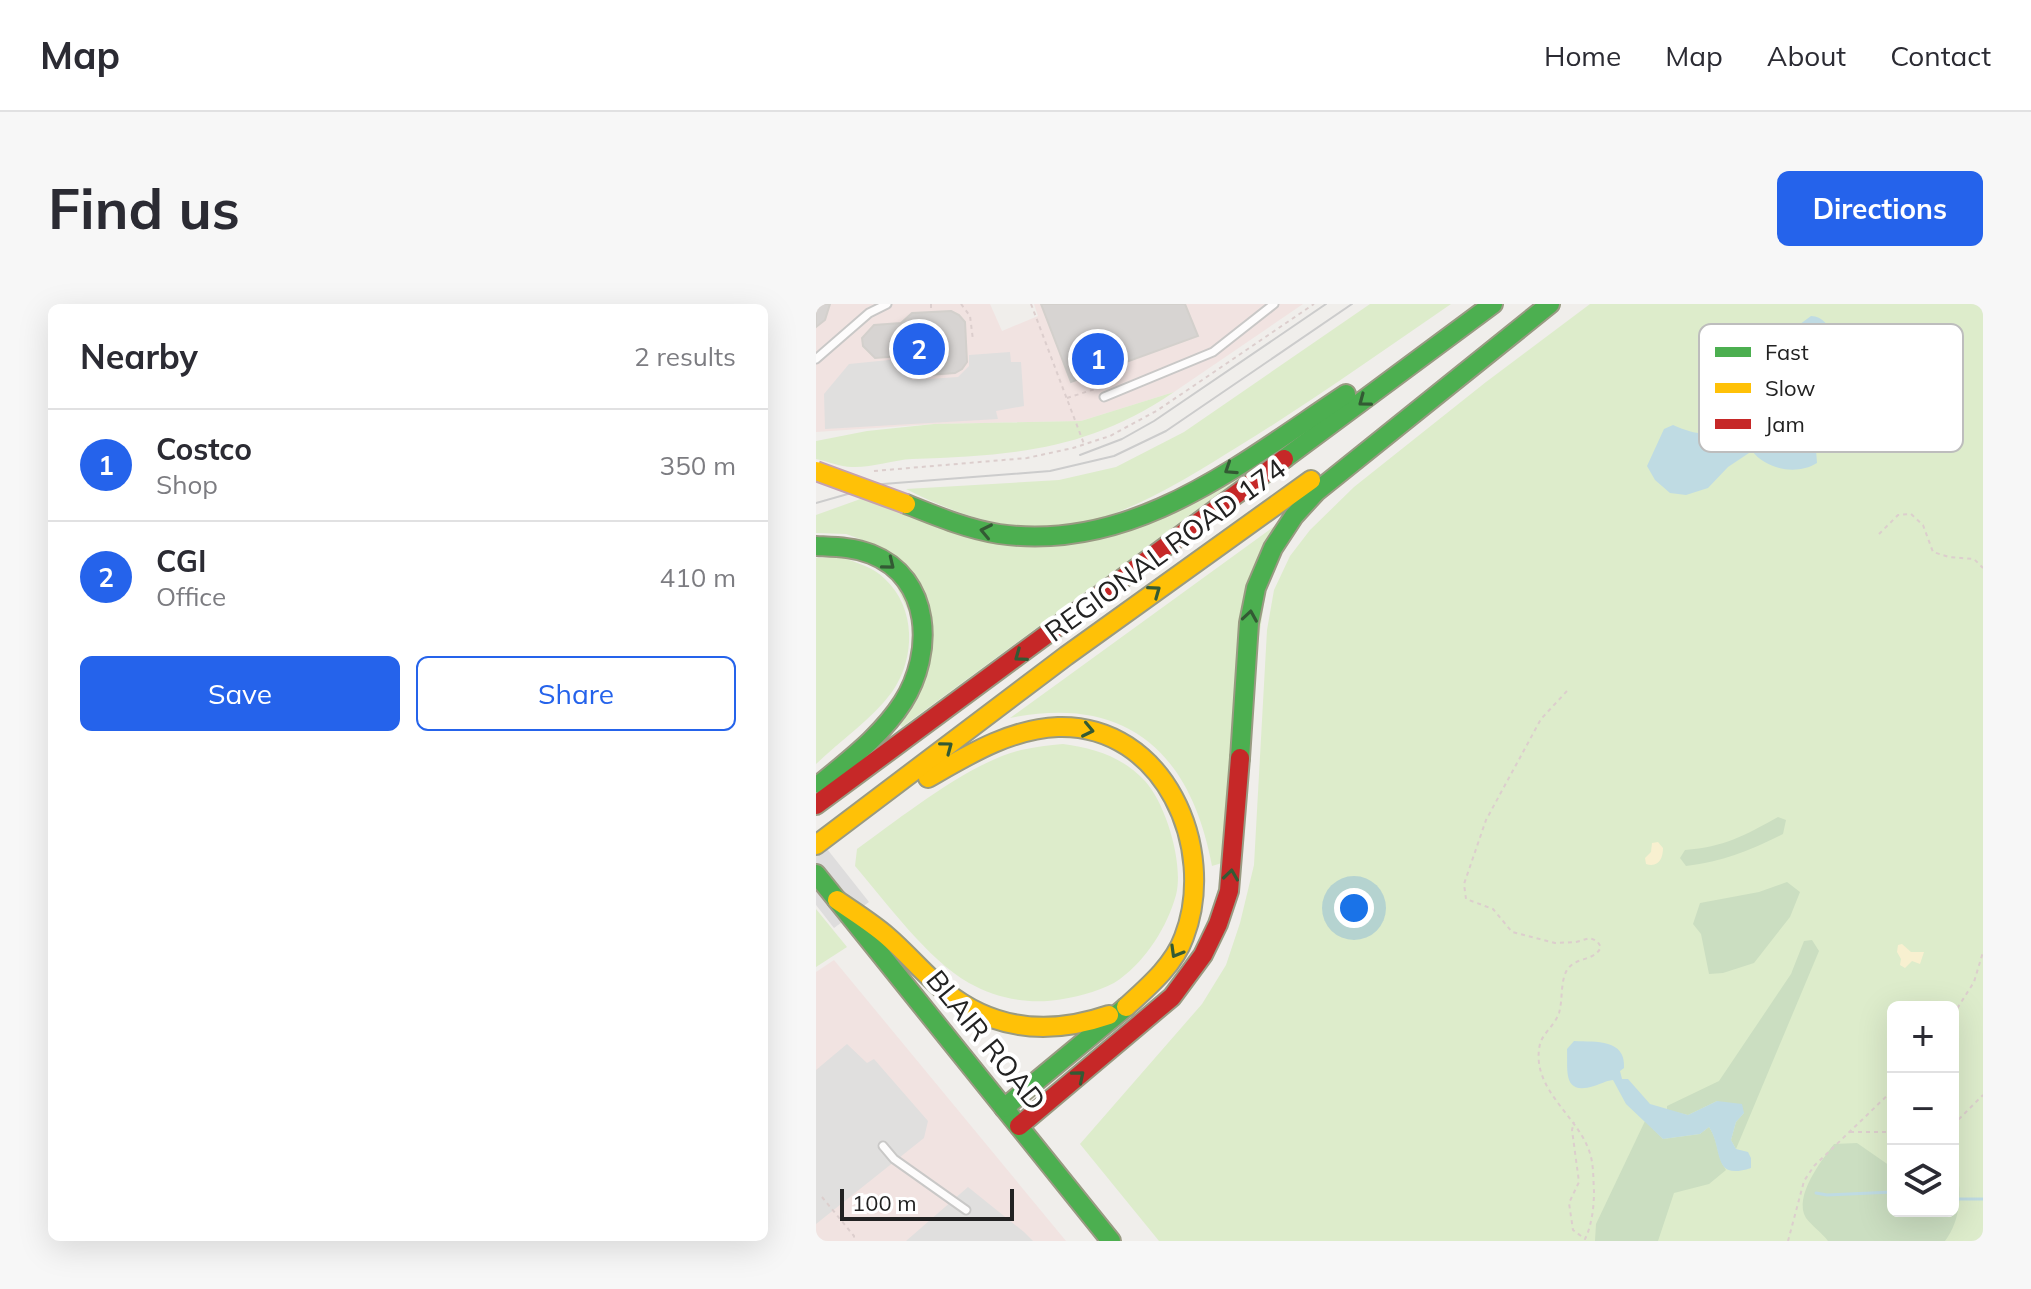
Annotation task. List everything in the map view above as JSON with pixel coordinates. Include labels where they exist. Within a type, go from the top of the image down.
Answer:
[{"type":"main road","points":[[816,471],[969,527],[1027,537],[1088,534],[1140,520],[1222,475],[1483,304]]},
{"type":"main road","name":"REGIONAL ROAD 174","points":[[816,805],[1493,304]]},
{"type":"main road","points":[[1019,1126],[1161,1007],[1191,975],[1207,950],[1223,913],[1232,873],[1246,650],[1253,600],[1260,576],[1282,532],[1304,504],[1551,307]]},
{"type":"main road","name":"REGIONAL ROAD 174","points":[[816,845],[1066,656],[1551,307]]},
{"type":"main road","points":[[816,546],[856,548],[876,554],[891,564],[919,604],[925,644],[919,671],[900,707],[816,788]]},
{"type":"main road","points":[[862,811],[875,809],[973,752],[1021,732],[1047,727],[1074,727],[1102,733],[1127,746],[1156,771],[1179,806],[1193,843],[1197,883],[1189,925],[1177,952],[1153,983],[1004,1108]]},
{"type":"main road","name":"BLAIR ROAD","points":[[816,874],[1111,1241]]},
{"type":"main road","points":[[837,900],[886,935],[948,994],[982,1016],[1013,1026],[1051,1029],[1086,1023],[1127,1006]]},
{"type":"lane","points":[[869,313],[874,304]]},
{"type":"lane","points":[[816,359],[869,313],[887,304]]},
{"type":"lane","points":[[1255,304],[1259,315]]},
{"type":"lane","points":[[1104,397],[1213,352],[1274,304]]},
{"type":"lane","points":[[883,1146],[894,1159],[966,1210]]},
{"type":"path","points":[[931,304],[931,312]]},
{"type":"path","points":[[961,304],[970,316],[973,340]]},
{"type":"path","points":[[1031,304],[1085,445]]},
{"type":"path","points":[[867,472],[1027,458],[1110,436],[1148,416],[1314,304]]},
{"type":"path","points":[[1067,398],[1095,389],[1104,397]]},
{"type":"path","points":[[1879,534],[1898,515],[1911,514],[1923,525],[1933,552],[1974,559],[1983,568]]},
{"type":"path","points":[[1567,691],[1541,719],[1486,820],[1463,892],[1466,899],[1493,909],[1512,932],[1555,943],[1590,938],[1601,947],[1596,955],[1572,964],[1567,970],[1559,1012],[1553,1027],[1541,1040],[1540,1048],[1541,1067],[1551,1096],[1574,1122],[1593,1164],[1594,1205],[1586,1240],[1573,1230],[1569,1203],[1579,1182],[1572,1130],[1574,1122]]},
{"type":"path","points":[[1959,1006],[1974,982],[1983,952]]},
{"type":"path","points":[[1959,1119],[1983,1095]]},
{"type":"path","points":[[1788,1241],[1804,1181],[1814,1166],[1887,1096]]},
{"type":"path","points":[[1849,1132],[1887,1132]]},
{"type":"path","points":[[822,1197],[854,1236],[854,1241]]},
{"type":"shaded area","points":[[816,304],[990,304],[1002,331],[1038,316],[1034,304],[1303,304],[1174,392],[1081,421],[934,424],[816,432]]},
{"type":"shaded area","points":[[1010,352],[1011,362],[1021,362],[1024,406],[996,411],[998,419],[825,429],[824,394],[849,364],[899,359],[904,374],[913,380],[958,377],[969,366],[969,355]]},
{"type":"shaded area","points":[[834,960],[1066,1241],[816,1241],[816,972]]},
{"type":"shaded area","points":[[847,1044],[867,1063],[874,1059],[928,1121],[924,1138],[816,1224],[816,1070]]},
{"type":"shaded area","points":[[968,1187],[1024,1232],[1033,1241],[906,1241]]},
{"type":"green space","points":[[1370,304],[1451,304],[1266,429],[1171,487],[1121,511],[1070,526],[1027,527],[973,517],[906,489],[1059,480],[1116,467],[1184,432]]},
{"type":"green space","points":[[1590,304],[1983,304],[1983,1241],[1159,1241],[1080,1144],[1202,1004],[1226,965],[1254,865],[1267,630],[1274,590],[1290,556],[1310,530],[1354,487]]},
{"type":"green space","points":[[1174,392],[1111,427],[1080,438],[1017,452],[905,460],[859,467],[816,459],[816,441],[867,431],[934,424],[1081,421]]},
{"type":"green space","points":[[1241,477],[902,727],[895,720],[931,659],[877,545],[846,534],[816,533],[816,515],[866,497],[1044,545]]},
{"type":"green space","points":[[1276,525],[1225,862],[1212,866],[1202,826],[1188,792],[1170,763],[1147,741],[1120,724],[1088,715],[1051,713],[1010,718]]},
{"type":"green space","points":[[841,557],[875,571],[895,591],[907,619],[909,649],[900,679],[884,702],[816,764],[816,558]]},
{"type":"green space","points":[[1063,744],[1097,751],[1118,760],[1153,791],[1166,819],[1175,851],[1176,895],[1155,942],[1130,971],[1114,983],[1070,998],[1051,1001],[1014,999],[969,983],[938,960],[855,866],[857,849],[936,792],[979,766],[1021,750]]},
{"type":"green space","points":[[1778,817],[1786,820],[1783,834],[1747,850],[1686,866],[1680,858],[1685,850],[1733,840]]},
{"type":"green space","points":[[1787,882],[1800,892],[1790,917],[1754,963],[1709,974],[1701,934],[1693,924],[1700,903],[1759,892]]},
{"type":"green space","points":[[816,909],[847,947],[816,967]]},
{"type":"green space","points":[[1812,940],[1819,951],[1736,1149],[1731,1140],[1736,1122],[1744,1113],[1717,1101],[1688,1115],[1667,1110],[1667,1106],[1719,1081],[1791,974],[1804,941]]},
{"type":"green space","points":[[1645,1121],[1663,1139],[1700,1134],[1709,1127],[1726,1170],[1709,1184],[1674,1193],[1658,1241],[1595,1241],[1596,1224]]},
{"type":"green space","points":[[1857,1143],[1887,1164],[1887,1217],[1956,1217],[1945,1241],[1828,1241],[1806,1218],[1803,1199],[1816,1169],[1834,1144]]},
{"type":"sand","points":[[1658,842],[1663,848],[1661,859],[1654,865],[1646,864],[1645,858],[1651,852],[1652,843]]},
{"type":"sand","points":[[1902,944],[1911,952],[1924,952],[1920,964],[1912,961],[1905,968],[1900,965],[1897,952],[1898,945]]},
{"type":"water","points":[[1811,316],[1827,324],[1800,324]]},
{"type":"water","points":[[1673,425],[1699,432],[1699,452],[1750,452],[1728,467],[1708,488],[1686,495],[1670,493],[1655,480],[1647,466],[1664,429]]},
{"type":"water","points":[[1753,452],[1816,452],[1817,463],[1791,470],[1773,466]]},
{"type":"water","points":[[1574,1041],[1600,1042],[1615,1047],[1623,1059],[1622,1079],[1628,1079],[1650,1104],[1688,1115],[1717,1101],[1742,1104],[1744,1113],[1736,1122],[1731,1140],[1736,1149],[1748,1152],[1751,1168],[1738,1171],[1724,1167],[1709,1127],[1700,1134],[1663,1139],[1626,1104],[1613,1080],[1584,1088],[1576,1087],[1568,1073],[1567,1049]]},
{"type":"pier","points":[[816,835],[869,902],[834,928],[816,905]]},
{"type":"building","points":[[816,304],[830,304],[825,320],[816,327]]},
{"type":"building","points":[[1041,304],[1185,304],[1198,336],[1071,382]]},
{"type":"building","points":[[951,311],[965,322],[967,362],[955,373],[915,376],[902,365],[901,356],[875,358],[863,346],[862,338],[874,325],[901,323],[912,313]]},
{"type":"waterway","points":[[1816,1193],[1887,1192]]},
{"type":"waterway","points":[[1959,1199],[1983,1199]]},
{"type":"tram line","points":[[1080,455],[1122,439],[1154,421],[1326,304]]},
{"type":"tram line","points":[[816,503],[883,484],[1050,471],[1114,456],[1166,431],[1352,304]]},
{"type":"traffic: fast","points":[[1284,459],[1493,304]]},
{"type":"traffic: fast","points":[[1240,758],[1249,623],[1256,588],[1273,548],[1294,516],[1316,492],[1550,304]]},
{"type":"traffic: fast","points":[[906,504],[963,525],[999,534],[1048,536],[1095,530],[1140,517],[1183,497],[1225,474],[1346,394]]},
{"type":"traffic: fast","points":[[816,546],[857,550],[891,565],[906,580],[916,598],[922,619],[923,640],[913,683],[895,714],[865,746],[820,784]]},
{"type":"traffic: fast","points":[[816,874],[1111,1241]]},
{"type":"traffic: fast","points":[[1004,1108],[1126,1007]]},
{"type":"traffic: slow","points":[[816,471],[906,504]]},
{"type":"traffic: slow","points":[[816,845],[1066,656],[1311,480]]},
{"type":"traffic: slow","points":[[928,778],[1006,738],[1058,727],[1095,732],[1127,746],[1153,769],[1174,798],[1187,831],[1194,866],[1193,902],[1184,937],[1174,957],[1126,1007]]},
{"type":"traffic: slow","points":[[837,900],[887,936],[946,992],[984,1015],[1024,1026],[1045,1027],[1109,1015]]},
{"type":"traffic: jam","points":[[816,805],[1284,459]]},
{"type":"traffic: jam","points":[[1019,1126],[1172,997],[1203,955],[1229,891],[1240,758]]},
{"type":"place","name":"CGI","points":[[919,349]]},
{"type":"place","name":"Costco","points":[[1098,359]]}]
